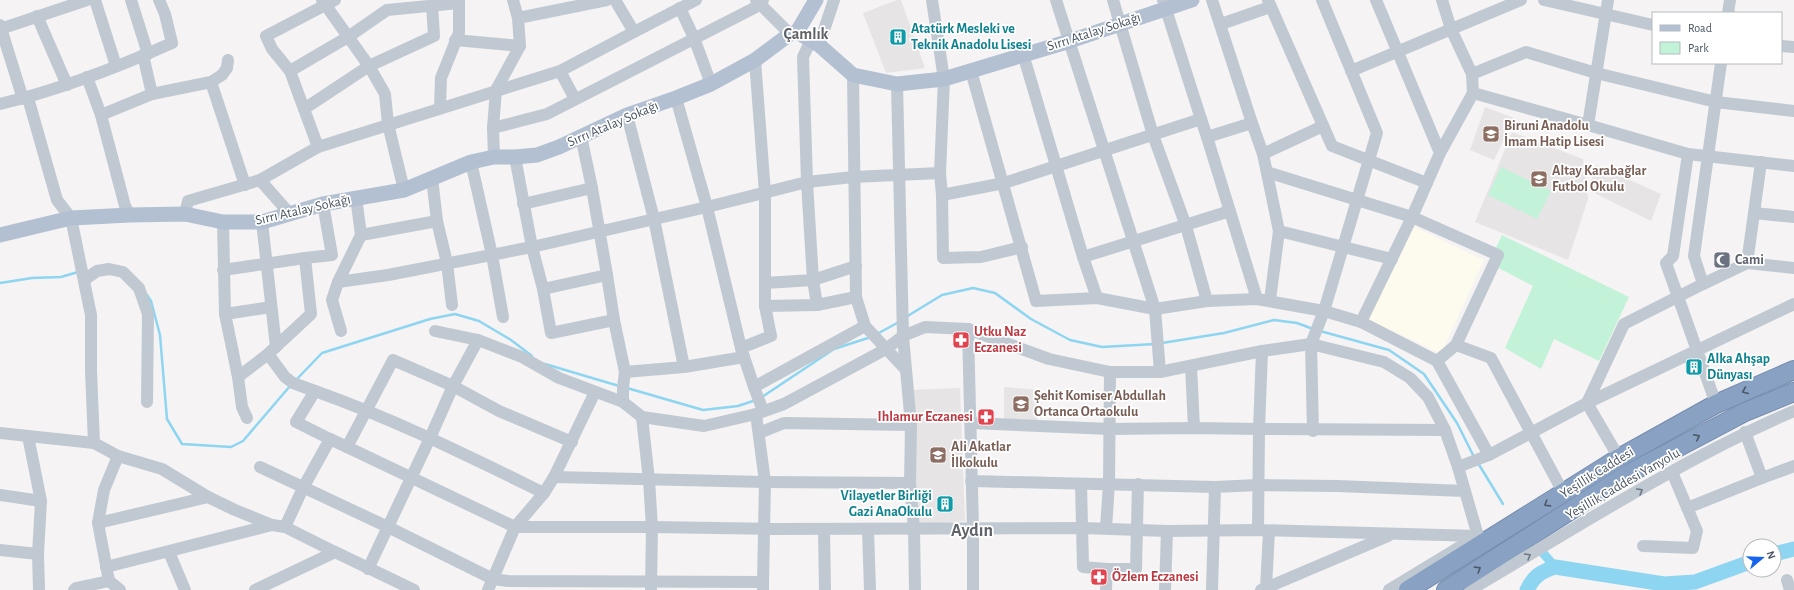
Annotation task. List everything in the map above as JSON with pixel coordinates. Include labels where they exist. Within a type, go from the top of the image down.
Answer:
[{"type":"highway","name":"Yeşillik Caddesi","points":[[1408,590],[1481,540],[1564,494],[1619,458],[1716,404],[1794,370]]},
{"type":"highway","name":"Yeşillik Caddesi","points":[[1446,590],[1626,475],[1745,412],[1794,392]]},
{"type":"main road","points":[[816,0],[794,33],[815,42],[853,76]]},
{"type":"main road","name":"Sırrı Atalay Sokağı","points":[[853,76],[897,84],[944,79],[1121,24],[1165,4],[1192,0]]},
{"type":"main road","name":"Sırrı Atalay Sokağı","points":[[0,235],[71,218],[130,215],[185,214],[222,222],[262,222],[323,204],[404,190],[471,162],[494,156],[515,157],[537,155],[559,147],[627,115],[711,84],[755,60],[794,33]]},
{"type":"street","points":[[95,0],[116,66]]},
{"type":"street","points":[[131,0],[146,54],[152,94]]},
{"type":"street","points":[[0,104],[67,85],[172,43],[165,14],[159,0]]},
{"type":"street","points":[[494,156],[493,128],[496,90],[520,46],[518,18],[513,0]]},
{"type":"street","points":[[518,18],[607,0]]},
{"type":"street","points":[[615,0],[634,32]]},
{"type":"street","points":[[185,214],[188,201],[260,180],[318,147],[560,71],[696,0]]},
{"type":"street","points":[[817,305],[813,280],[807,182],[803,57],[815,42],[834,0]]},
{"type":"street","points":[[932,0],[944,79],[940,173],[942,195],[943,258],[981,257],[1022,247]]},
{"type":"street","points":[[1056,0],[1155,309],[1160,372]]},
{"type":"street","points":[[1113,0],[1153,135],[1186,226],[1207,301]]},
{"type":"street","points":[[1212,0],[1263,154],[1267,172],[1278,231],[1270,300]]},
{"type":"street","points":[[1313,430],[1311,344],[1324,312],[1377,133],[1322,0]]},
{"type":"street","points":[[1376,0],[1440,152]]},
{"type":"street","points":[[1361,322],[1412,217],[1440,152],[1473,93],[1472,74],[1451,29],[1442,0]]},
{"type":"street","points":[[1351,71],[1521,0]]},
{"type":"street","points":[[1544,0],[1652,25]]},
{"type":"street","points":[[1588,125],[1608,0]]},
{"type":"street","points":[[1728,12],[1730,0]]},
{"type":"street","points":[[80,1],[0,28],[25,98],[57,200],[71,218],[91,315],[90,371],[94,443]]},
{"type":"street","points":[[318,147],[290,70],[272,49],[266,36],[328,2],[348,37],[385,94],[388,124],[404,190]]},
{"type":"street","points":[[290,70],[348,37],[387,10],[459,2],[459,33],[441,78],[440,108]]},
{"type":"street","points":[[493,128],[547,114],[760,2],[794,33]]},
{"type":"street","points":[[1221,24],[1269,3],[1332,146],[1427,183]]},
{"type":"street","points":[[1165,4],[1257,299]]},
{"type":"street","points":[[304,109],[368,66],[434,36],[432,6]]},
{"type":"street","points":[[680,8],[694,38],[711,84]]},
{"type":"street","points":[[37,16],[67,85]]},
{"type":"street","points":[[455,40],[520,46]]},
{"type":"street","points":[[1782,46],[1794,47]]},
{"type":"street","points":[[1472,74],[1526,52],[1596,74],[1716,102],[1794,111]]},
{"type":"street","points":[[1023,54],[1083,257],[1097,298]]},
{"type":"street","points":[[101,115],[152,94],[211,82],[222,75],[227,68],[228,60]]},
{"type":"street","points":[[625,372],[684,367],[742,353],[771,336],[765,306],[764,193],[755,60]]},
{"type":"street","points":[[1704,284],[1694,256],[1721,64]]},
{"type":"street","points":[[560,71],[575,99]]},
{"type":"street","points":[[971,71],[1004,183],[1036,301],[1097,298],[1155,309],[1207,301],[1257,299],[1270,300],[1361,322],[1437,361],[1488,455]]},
{"type":"street","points":[[853,76],[853,177],[856,298],[865,326],[906,370]]},
{"type":"street","points":[[87,77],[101,115],[125,206],[130,215]]},
{"type":"street","points":[[211,82],[244,185]]},
{"type":"street","points":[[897,84],[903,336],[910,425],[910,484],[914,528],[916,590]]},
{"type":"street","points":[[1473,93],[1688,154],[1794,166]]},
{"type":"street","points":[[260,467],[388,527],[491,584],[508,581],[651,586],[763,586],[765,482],[759,433],[759,413],[754,387],[742,353],[707,207],[676,98]]},
{"type":"street","points":[[627,115],[654,219],[684,367]]},
{"type":"street","points":[[942,195],[1004,183],[1201,119]]},
{"type":"street","points":[[1207,137],[1252,123]]},
{"type":"street","points":[[1263,154],[1323,126]]},
{"type":"street","points":[[580,136],[592,188],[614,320],[625,372],[623,402]]},
{"type":"street","points":[[1688,154],[1673,256],[1666,263],[1679,295],[1716,404]]},
{"type":"street","points":[[515,157],[523,204],[543,289],[551,333],[614,320]]},
{"type":"street","points":[[471,162],[492,255],[503,317]]},
{"type":"street","points":[[1747,263],[1761,162]]},
{"type":"street","points":[[1267,172],[1412,217],[1498,255],[1456,345],[1437,361]]},
{"type":"street","points":[[338,282],[388,275],[600,232],[807,182],[853,177],[940,173]]},
{"type":"street","points":[[432,178],[437,221],[447,263],[452,305]]},
{"type":"street","points":[[260,180],[290,214]]},
{"type":"street","points":[[523,204],[592,188]]},
{"type":"street","points":[[341,330],[332,300],[338,282],[361,235],[356,198]]},
{"type":"street","points":[[224,270],[332,255],[323,204]]},
{"type":"street","points":[[1083,257],[1230,211]]},
{"type":"street","points":[[1754,213],[1794,217]]},
{"type":"street","points":[[361,235],[437,221]]},
{"type":"street","points":[[222,222],[226,314],[242,407],[247,418]]},
{"type":"street","points":[[262,222],[271,307],[272,350],[285,377],[293,383],[366,409],[544,493]]},
{"type":"street","points":[[1278,231],[1392,259]]},
{"type":"street","points":[[238,377],[272,350],[311,314],[305,258]]},
{"type":"street","points":[[1587,403],[1624,324],[1679,295],[1747,263],[1794,268]]},
{"type":"street","points":[[765,283],[813,280],[856,266]]},
{"type":"street","points":[[84,280],[97,271],[109,269],[122,272],[138,288],[148,314],[147,402]]},
{"type":"street","points":[[543,289],[607,275]]},
{"type":"street","points":[[765,306],[817,305],[856,298]]},
{"type":"street","points":[[1458,467],[1488,455],[1587,403],[1697,349],[1794,304]]},
{"type":"street","points":[[226,314],[271,307]]},
{"type":"street","points":[[754,387],[865,326]]},
{"type":"street","points":[[435,331],[478,340],[522,357],[559,378],[623,402],[642,417],[704,426],[759,413],[784,404],[886,349],[903,336],[926,327],[968,330],[1049,358],[1110,372],[1160,372],[1262,351],[1311,344],[1384,362],[1410,378],[1428,397],[1445,430],[1481,540]]},
{"type":"street","points":[[968,330],[971,423],[973,590]]},
{"type":"street","points":[[368,569],[430,438],[452,386],[478,340]]},
{"type":"street","points":[[1456,345],[1491,358],[1564,494]]},
{"type":"street","points":[[1262,351],[1258,485],[1264,531],[1265,589],[1393,534]]},
{"type":"street","points":[[347,447],[393,360],[452,386],[499,411],[572,442]]},
{"type":"street","points":[[1191,366],[1194,428]]},
{"type":"street","points":[[1106,528],[1109,483],[1110,372]]},
{"type":"street","points":[[315,391],[296,422],[410,478],[515,527],[764,529],[1106,528],[1168,531],[1264,531],[1393,534],[1481,540]]},
{"type":"street","points":[[491,584],[515,527],[544,493],[554,477],[595,392]]},
{"type":"street","points":[[1587,403],[1619,458]]},
{"type":"street","name":"Yeşillik Caddesi Yanyolu","points":[[1470,590],[1672,472],[1745,432],[1794,411]]},
{"type":"street","points":[[642,417],[649,480],[652,527],[651,586]]},
{"type":"street","points":[[971,423],[1110,429],[1194,428],[1445,430]]},
{"type":"street","points":[[759,433],[784,424],[910,425]]},
{"type":"street","points":[[1745,432],[1762,478]]},
{"type":"street","points":[[0,433],[94,443],[118,456],[162,469],[208,497],[234,510],[272,525],[285,527],[410,589]]},
{"type":"street","points":[[28,436],[41,501],[38,554],[39,590]]},
{"type":"street","points":[[285,527],[303,488],[330,439]]},
{"type":"street","points":[[118,456],[104,490],[98,523],[110,581],[120,590]]},
{"type":"street","points":[[1688,508],[1794,466]]},
{"type":"street","points":[[1643,546],[1693,548],[1697,531],[1672,472]]},
{"type":"street","points":[[554,477],[910,484]]},
{"type":"street","points":[[971,481],[1081,484],[1109,483],[1215,487],[1258,485],[1337,486],[1465,491]]},
{"type":"street","points":[[1081,484],[1083,567],[1107,569],[1136,569],[1138,484]]},
{"type":"street","points":[[1212,590],[1215,487]]},
{"type":"street","points":[[0,495],[41,501]]},
{"type":"street","points":[[98,523],[208,497]]},
{"type":"street","points":[[106,567],[272,525]]},
{"type":"street","points":[[824,529],[825,590]]},
{"type":"street","points":[[868,529],[870,590]]},
{"type":"street","points":[[1165,590],[1168,531]]},
{"type":"street","points":[[1389,590],[1481,540]]},
{"type":"street","points":[[0,550],[38,554]]},
{"type":"street","points":[[169,552],[185,590]]},
{"type":"street","points":[[255,590],[335,552]]},
{"type":"street","points":[[1106,590],[1107,569]]},
{"type":"street","points":[[74,590],[76,588],[110,581]]},
{"type":"shaded area","points":[[897,0],[901,0],[925,68],[886,73],[863,13]]},
{"type":"shaded area","name":"Biruni Anadolu İmam Hatip Lisesi","points":[[1485,107],[1514,118],[1494,160],[1470,150]]},
{"type":"shaded area","name":"Altay Karabağlar Futbol Okulu","points":[[1512,132],[1583,159],[1588,199],[1568,260],[1475,222]]},
{"type":"shaded area","points":[[1596,165],[1661,194],[1651,221],[1588,190]]},
{"type":"shaded area","points":[[1412,226],[1484,260],[1441,354],[1368,319]]},
{"type":"shaded area","name":"Şehit Komiser Abdullah Ortanca Ortaokulu","points":[[1004,387],[1040,390],[1037,421],[1004,419]]},
{"type":"shaded area","name":"Ali Akatlar İlkokulu","points":[[960,388],[965,521],[916,525],[910,390]]},
{"type":"green space","points":[[1501,167],[1551,191],[1537,219],[1488,195]]},
{"type":"green space","points":[[1502,235],[1629,297],[1599,361],[1554,339],[1541,369],[1505,348],[1533,286],[1489,263]]},
{"type":"waterway","points":[[0,283],[32,278],[61,277],[78,272]]},
{"type":"waterway","points":[[906,317],[942,295],[973,288],[995,293],[1031,319],[1070,340],[1102,347],[1155,344]]},
{"type":"waterway","points":[[147,295],[151,301],[160,335],[167,419],[182,444],[231,447],[243,441],[290,386]]},
{"type":"waterway","points":[[296,380],[322,353],[430,319],[455,314],[479,321],[511,340],[532,356]]},
{"type":"waterway","points":[[1162,343],[1224,333],[1274,320],[1297,323],[1313,329]]},
{"type":"waterway","points":[[877,334],[899,322]]},
{"type":"waterway","points":[[1320,331],[1389,350],[1424,374],[1457,423],[1474,457]]},
{"type":"waterway","points":[[762,397],[834,349],[871,337]]},
{"type":"waterway","points":[[545,364],[619,386]]},
{"type":"waterway","points":[[627,388],[703,410],[738,406],[756,400]]},
{"type":"waterway","points":[[1478,463],[1503,504]]},
{"type":"waterway","points":[[1782,552],[1794,549]]},
{"type":"waterway","points":[[1543,553],[1555,567]]},
{"type":"waterway","points":[[1527,590],[1532,581],[1538,575],[1555,567],[1664,584],[1695,582],[1742,565]]},
{"type":"place","name":"Atatürk Mesleki ve Teknik Anadolu Lisesi","points":[[898,37]]},
{"type":"place","name":"Biruni Anadolu İmam Hatip Lisesi","points":[[1491,134]]},
{"type":"place","name":"Altay Karabağlar Futbol Okulu","points":[[1539,179]]},
{"type":"place","name":"Cami","points":[[1722,260]]},
{"type":"place","name":"Utku Naz Eczanesi","points":[[961,340]]},
{"type":"place","name":"Alka Ahşap Dünyası","points":[[1694,367]]},
{"type":"place","name":"Şehit Komiser Abdullah Ortanca Ortaokulu","points":[[1021,404]]},
{"type":"place","name":"Ihlamur Eczanesi","points":[[986,417]]},
{"type":"place","name":"Ali Akatlar İlkokulu","points":[[938,455]]},
{"type":"place","name":"Vilayetler Birliği Gazi AnaOkulu","points":[[945,504]]},
{"type":"place","name":"Özlem Eczanesi","points":[[1099,577]]},
{"type":"district","name":"Çamlık","points":[[806,34]]},
{"type":"district","name":"Aydın","points":[[972,531]]}]
